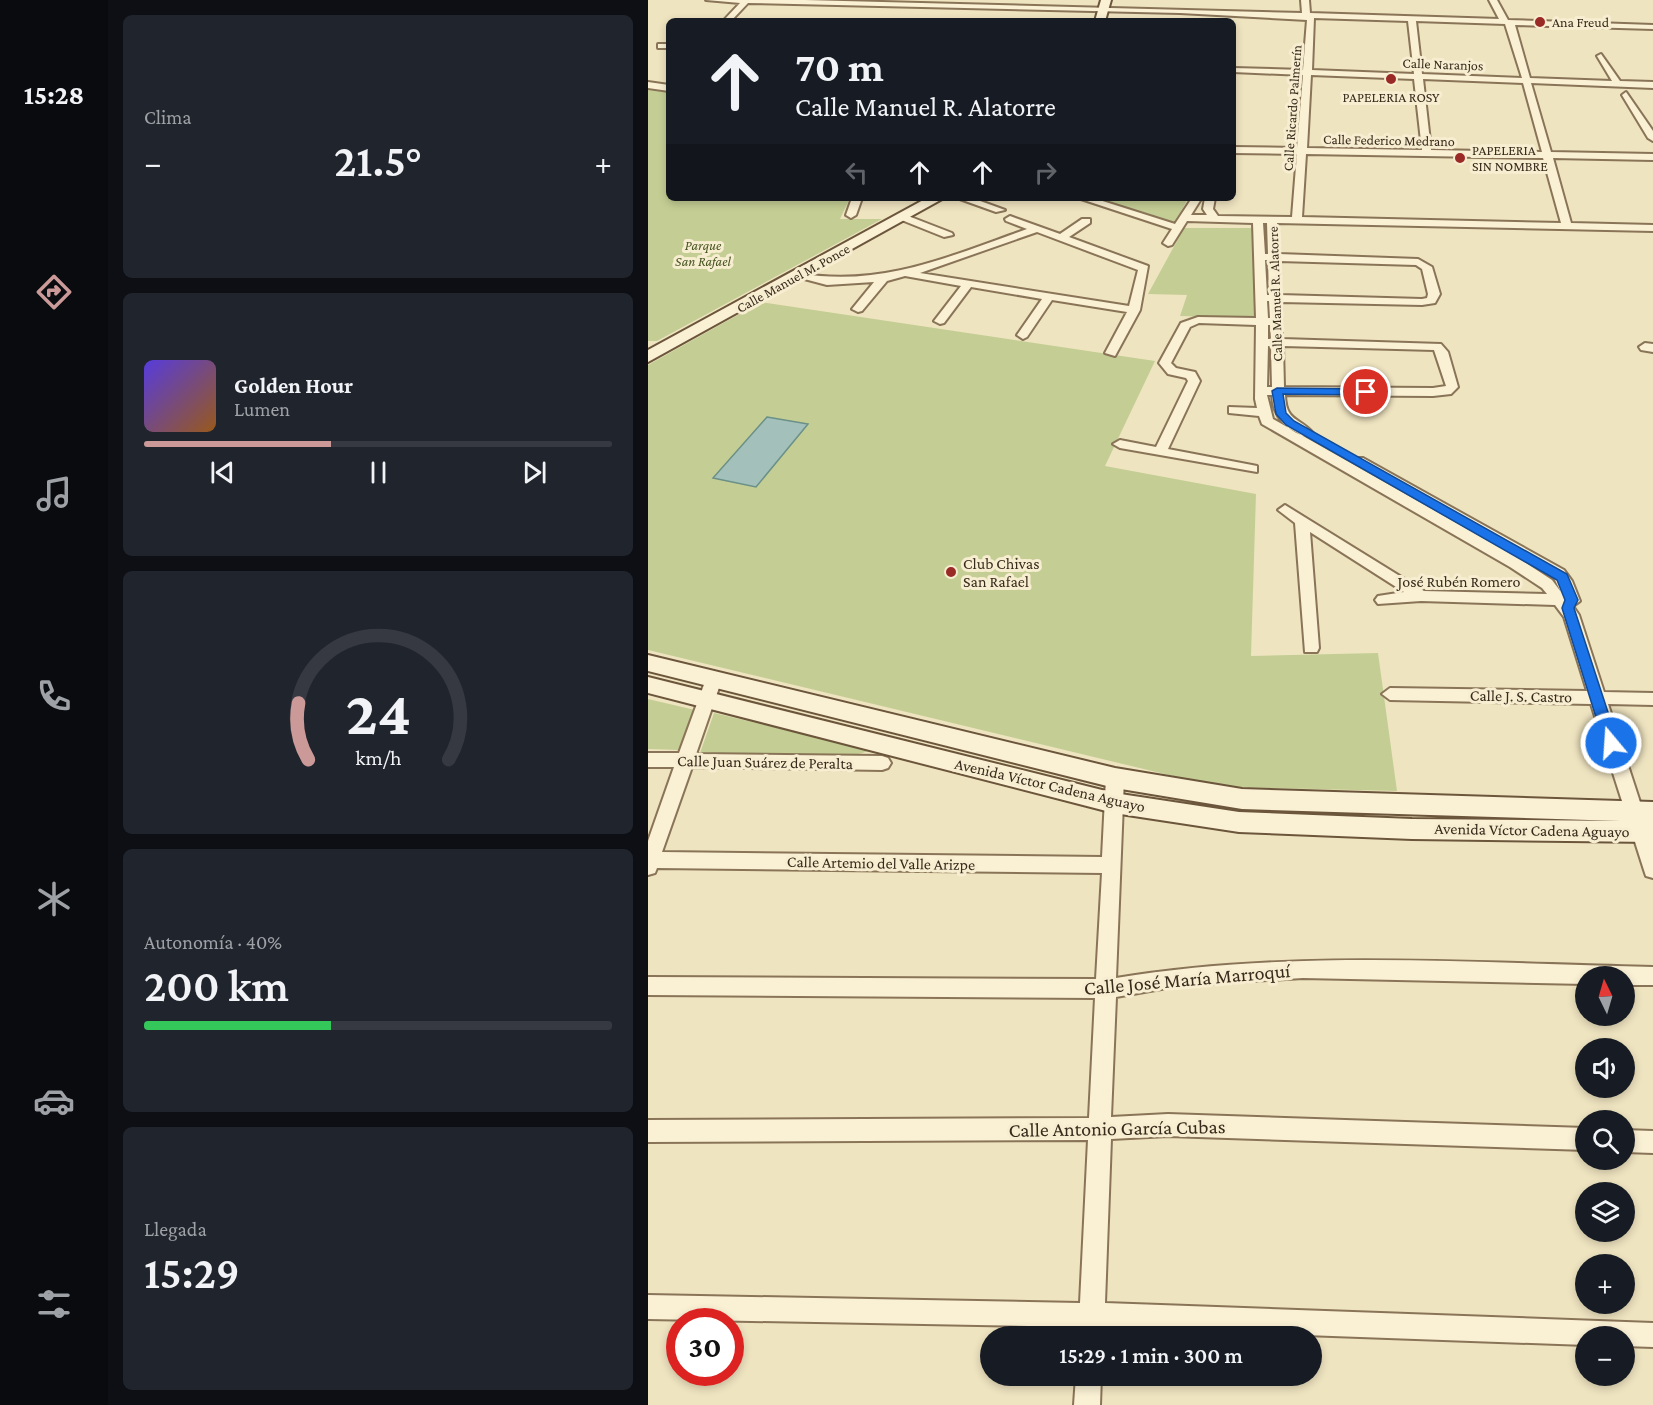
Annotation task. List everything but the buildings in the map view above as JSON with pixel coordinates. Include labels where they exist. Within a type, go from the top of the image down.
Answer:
[{"type":"street","points":[[710,0],[1105,5],[1212,17],[1306,15],[1653,27]]},
{"type":"street","points":[[730,18],[746,0]]},
{"type":"street","points":[[1212,17],[1215,0]]},
{"type":"street","name":"Calle Ricardo Palmerín","points":[[1297,219],[1311,19],[1306,15],[1305,0]]},
{"type":"street","points":[[1493,0],[1502,19],[1511,25],[1567,225]]},
{"type":"street","points":[[915,13],[921,2]]},
{"type":"street","points":[[1412,19],[1426,154]]},
{"type":"street","points":[[1601,56],[1617,84]]},
{"type":"street","name":"Calle Naranjos","points":[[1236,70],[1653,85]]},
{"type":"street","points":[[648,85],[666,88]]},
{"type":"street","points":[[1626,95],[1653,138]]},
{"type":"street","name":"Calle Federico Medrano","points":[[1236,150],[1653,158]]},
{"type":"street","points":[[851,215],[856,201]]},
{"type":"street","name":"Calle Manuel M. Ponce","points":[[648,357],[932,201]]},
{"type":"street","points":[[972,201],[1000,210]]},
{"type":"street","name":"Calle Manuel R. Alatorre","points":[[1095,201],[1181,223],[1215,219],[1297,219],[1653,228]]},
{"type":"street","points":[[1168,243],[1192,201]]},
{"type":"street","points":[[1209,201],[1209,209],[1215,219]]},
{"type":"street","points":[[903,217],[948,235]]},
{"type":"street","points":[[1010,219],[1142,266],[1145,272],[1134,310],[1111,353]]},
{"type":"street","name":"Calle Manuel R. Alatorre","points":[[1258,219],[1262,322],[1261,391],[1263,412],[1267,420],[1284,432],[1521,559],[1562,577],[1566,603],[1597,698],[1645,822],[1653,870]]},
{"type":"street","name":"Calle Manuel R. Alatorre","points":[[1272,219],[1277,391],[1281,414],[1290,423],[1521,559]]},
{"type":"street","points":[[1061,238],[1086,221]]},
{"type":"street","points":[[798,276],[825,283],[860,281],[905,274],[1036,229]]},
{"type":"street","points":[[1259,257],[1419,262],[1427,267],[1434,294],[1431,301],[1422,302],[1261,294]]},
{"type":"street","points":[[813,268],[860,281]]},
{"type":"street","points":[[905,274],[1134,310]]},
{"type":"street","points":[[858,309],[883,278]]},
{"type":"street","points":[[940,321],[968,284]]},
{"type":"street","points":[[1023,335],[1049,297]]},
{"type":"street","points":[[1160,451],[1194,381],[1191,375],[1172,371],[1166,366],[1183,327],[1198,321],[1276,322]]},
{"type":"street","points":[[1261,391],[1433,392],[1447,391],[1452,387],[1442,352],[1437,347],[1262,342]]},
{"type":"street","points":[[1233,410],[1263,412]]},
{"type":"street","points":[[1120,444],[1251,469]]},
{"type":"street","points":[[1285,510],[1421,596]]},
{"type":"street","points":[[1302,522],[1311,648]]},
{"type":"street","name":"José Rubén Romero","points":[[1383,600],[1421,596],[1566,603]]},
{"type":"street","name":"Avenida Víctor Cadena Aguayo","points":[[648,663],[710,690],[1114,803],[1239,822],[1412,829],[1645,822]]},
{"type":"street","name":"Avenida Víctor Cadena Aguayo","points":[[648,685],[710,690],[1115,778],[1242,799],[1645,822]]},
{"type":"street","points":[[649,864],[710,690]]},
{"type":"street","name":"Calle J. S. Castro","points":[[1390,694],[1653,699]]},
{"type":"street","name":"Calle Juan Suárez de Peralta","points":[[648,760],[882,763]]},
{"type":"street","points":[[648,1307],[1091,1326],[1115,778]]},
{"type":"street","name":"Calle Artemio del Valle Arizpe","points":[[649,864],[1111,865]]},
{"type":"street","name":"Calle José María Marroquí","points":[[648,986],[1106,989],[1184,976],[1303,969],[1653,976]]},
{"type":"street","name":"Calle Antonio García Cubas","points":[[648,1131],[1101,1129],[1168,1125],[1575,1139]]},
{"type":"street","points":[[1635,1141],[1653,1142]]},
{"type":"street","points":[[1322,1330],[1653,1335]]},
{"type":"street","points":[[1088,1405],[1089,1386]]},
{"type":"green space","name":"Parque San Rafael","points":[[648,89],[666,91],[666,201],[849,201],[840,219],[882,219],[657,341],[648,341]]},
{"type":"green space","points":[[1101,201],[1186,201],[1175,224]]},
{"type":"green space","points":[[1184,228],[1253,228],[1257,318],[1180,316],[1187,295],[1148,294]]},
{"type":"green space","name":"Club Chivas San Rafael","points":[[761,302],[1155,361],[1105,466],[1256,494],[1251,656],[1378,653],[1397,791],[1228,787],[1202,783],[648,650],[648,365]]},
{"type":"green space","points":[[648,699],[695,710],[679,750],[648,749]]},
{"type":"green space","points":[[714,713],[871,750],[830,760],[808,761],[765,760],[700,753]]},
{"type":"water","points":[[767,417],[808,424],[756,487],[713,478]]},
{"type":"place","name":"Ana Freud","points":[[1540,22]]},
{"type":"place","name":"PAPELERIA ROSY","points":[[1391,79]]},
{"type":"place","name":"PAPELERIA SIN NOMBRE","points":[[1460,158]]},
{"type":"place","name":"Club Chivas San Rafael","points":[[951,572]]},
{"type":"route","points":[[1366,392],[1277,391],[1281,414],[1290,423],[1562,577],[1572,600],[1568,608],[1611,743]]}]
